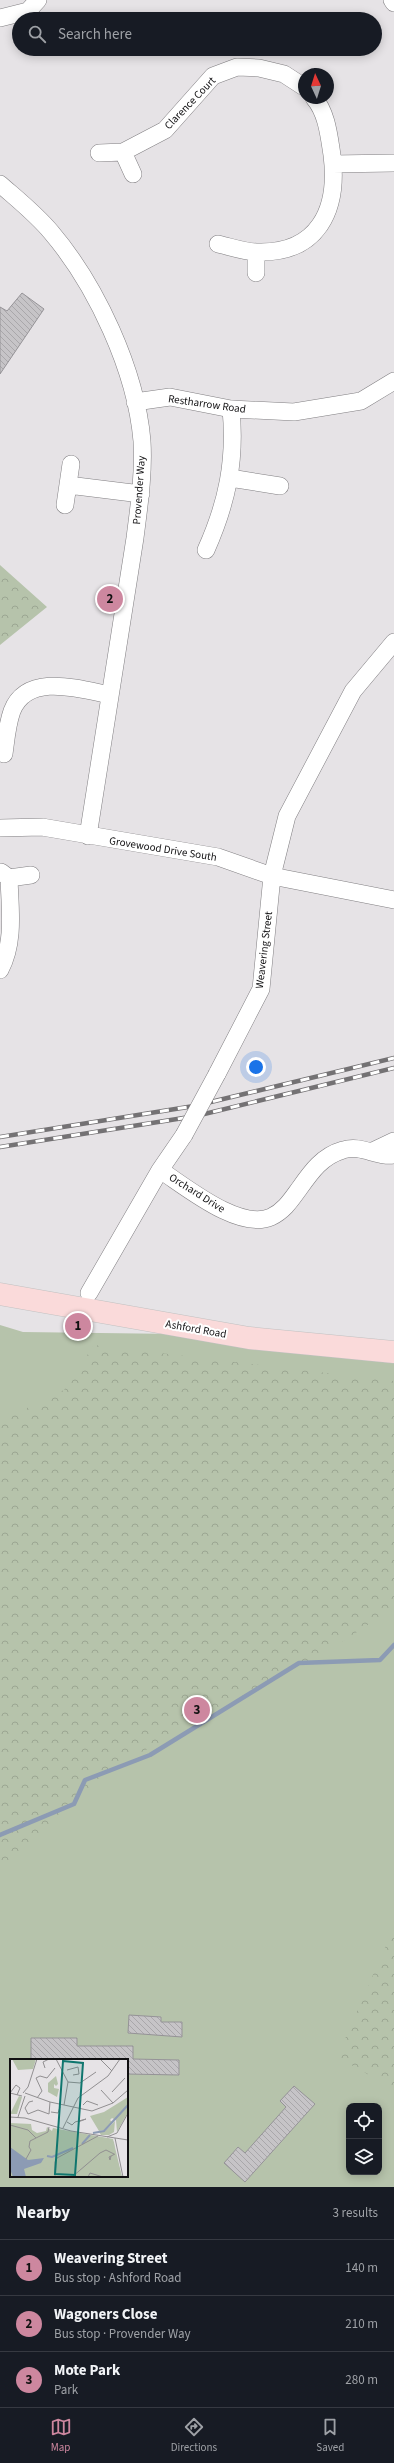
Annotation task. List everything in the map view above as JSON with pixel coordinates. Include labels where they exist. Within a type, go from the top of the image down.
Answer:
[{"type":"main road","name":"Ashford Road","points":[[0,1294],[249,1338],[394,1352]]},
{"type":"street","points":[[24,12],[28,11],[38,0]]},
{"type":"street","points":[[0,18],[12,15]]},
{"type":"street","name":"Clarence Court","points":[[99,153],[123,152],[165,130],[213,76],[237,67],[259,68],[284,74],[298,83]]},
{"type":"street","points":[[218,244],[256,252],[281,250],[309,238],[327,216],[332,198],[333,164],[328,130],[319,104]]},
{"type":"street","points":[[123,152],[133,174]]},
{"type":"street","points":[[333,164],[394,163]]},
{"type":"street","name":"Provender Way","points":[[0,184],[52,234],[96,296],[116,340],[134,402],[142,441],[141,494],[88,836]]},
{"type":"street","points":[[256,252],[256,273]]},
{"type":"street","name":"Restharrow Road","points":[[134,402],[170,397],[231,409],[294,412],[361,401],[394,381]]},
{"type":"street","points":[[206,550],[222,515],[230,478],[234,435],[231,409]]},
{"type":"street","points":[[65,505],[71,464]]},
{"type":"street","points":[[230,478],[280,486]]},
{"type":"street","points":[[68,485],[141,494]]},
{"type":"street","name":"Weavering Street","points":[[89,1293],[160,1170],[184,1135],[261,989],[272,876],[287,816],[353,691],[394,642]]},
{"type":"street","points":[[4,754],[4,730],[12,710],[21,698],[32,690],[46,686],[110,695]]},
{"type":"street","name":"Grovewood Drive South","points":[[0,828],[42,827],[218,857],[272,876],[394,900]]},
{"type":"street","points":[[0,970],[8,955],[10,931],[5,875],[31,875]]},
{"type":"street","points":[[373,1151],[394,1142]]},
{"type":"street","name":"Orchard Drive","points":[[160,1170],[218,1208],[239,1217],[258,1220],[271,1217],[285,1208],[314,1168],[328,1157],[342,1150],[358,1147],[394,1155]]},
{"type":"green space","points":[[0,565],[47,607],[0,645]]},
{"type":"green space","points":[[0,1325],[23,1332],[177,1334],[394,1359],[394,2187],[0,2187]]},
{"type":"green space","points":[[94,1345],[394,1381],[394,1608],[340,1643],[131,1758],[0,1867],[0,1421],[64,1390]]},
{"type":"green space","points":[[394,1927],[394,2089],[337,2057]]},
{"type":"building","points":[[22,293],[44,309],[0,374],[0,307],[7,311]]},
{"type":"building","points":[[129,2015],[161,2017],[161,2022],[182,2022],[182,2037],[128,2033]]},
{"type":"building","points":[[31,2038],[77,2038],[77,2046],[133,2046],[133,2059],[179,2060],[179,2075],[128,2074],[128,2059],[31,2059]]},
{"type":"building","points":[[294,2086],[315,2104],[245,2182],[224,2163],[238,2147],[245,2153],[286,2107],[280,2101]]},
{"type":"waterway","points":[[0,1835],[74,1804],[85,1780],[150,1755],[299,1663],[380,1660],[394,1645]]},
{"type":"railway","points":[[0,1137],[194,1106],[394,1058]]},
{"type":"railway","points":[[0,1147],[196,1116],[394,1068]]},
{"type":"place","name":"Wagoners Close","points":[[110,599]]},
{"type":"place","name":"Weavering Street","points":[[78,1326]]},
{"type":"place","name":"Mote Park","points":[[197,1710]]}]
